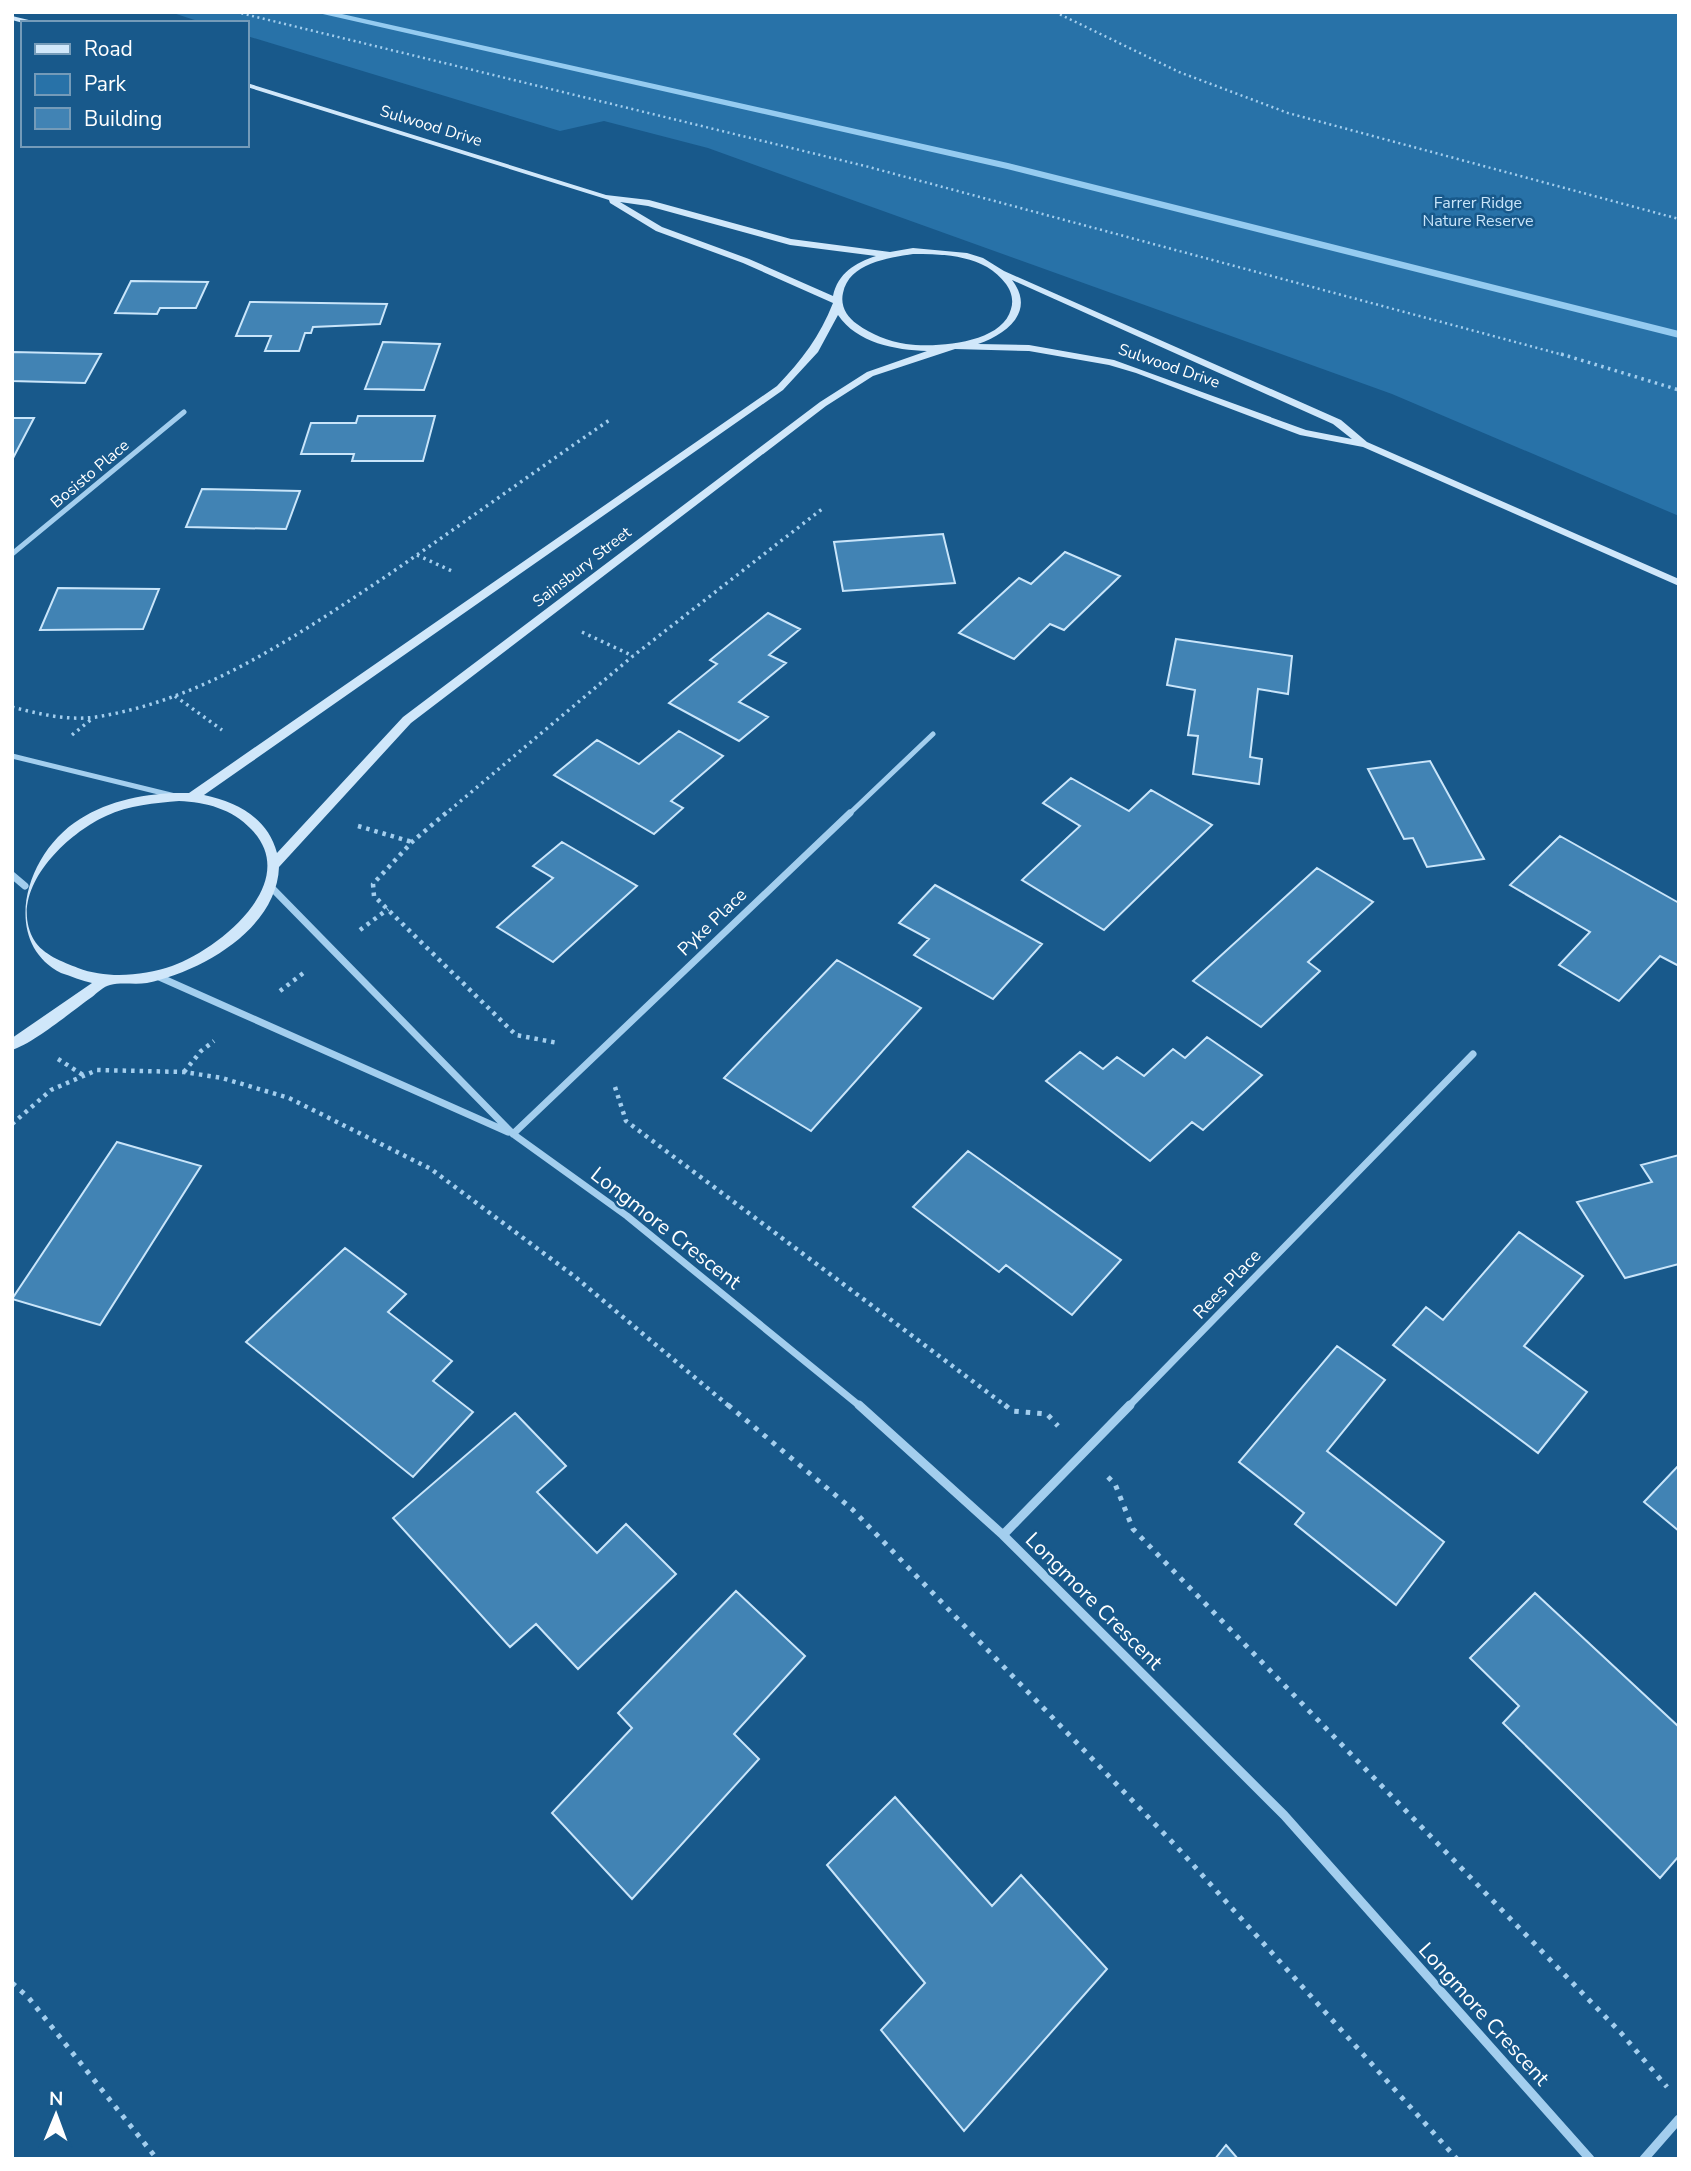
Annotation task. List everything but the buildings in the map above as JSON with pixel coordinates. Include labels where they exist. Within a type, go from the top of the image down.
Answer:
[{"type":"main road","name":"Sulwood Drive","points":[[248,85],[606,197],[649,203],[719,225],[790,242],[890,255],[936,251],[979,260],[1337,422],[1366,445]]},
{"type":"main road","name":"Sulwood Drive","points":[[606,197],[659,229],[746,261],[837,302],[851,325],[865,334],[904,346],[1029,348],[1111,362],[1304,433],[1366,445],[1679,583]]},
{"type":"main road","name":"Sainsbury Street","points":[[185,797],[779,388],[812,356],[832,320],[838,289],[845,278],[872,260],[890,255]]},
{"type":"main road","name":"Sainsbury Street","points":[[274,864],[407,720],[823,404],[870,374],[993,334],[1006,325],[1014,314],[1017,302],[1015,290],[996,269]]},
{"type":"main road","points":[[12,901],[24,888],[41,857],[68,832],[102,813],[127,804],[185,797],[224,804],[250,818],[267,839],[274,864],[271,887],[256,915],[230,941],[195,962],[156,975],[106,980],[72,973],[46,960],[28,940],[20,916],[24,888]]},
{"type":"main road","points":[[12,1045],[106,980]]},
{"type":"street","name":"Bosisto Place","points":[[12,554],[184,412]]},
{"type":"street","name":"Pyke Place","points":[[513,1134],[933,734]]},
{"type":"street","points":[[12,756],[185,797]]},
{"type":"street","points":[[12,875],[24,888]]},
{"type":"street","name":"Longmore Crescent","points":[[271,887],[513,1134],[627,1216],[830,1381],[1003,1535],[1284,1815],[1590,2159]]},
{"type":"street","name":"Longmore Crescent","points":[[156,975],[513,1134]]},
{"type":"street","name":"Rees Place","points":[[1003,1535],[1473,1054]]},
{"type":"street","points":[[1644,2159],[1679,2119]]},
{"type":"path","points":[[236,12],[869,167],[1626,372],[1679,390]]},
{"type":"path","points":[[1055,12],[1180,72],[1288,113],[1679,219]]},
{"type":"path","points":[[12,707],[40,714],[93,718],[148,705],[211,683],[294,639],[611,419]]},
{"type":"path","points":[[571,1045],[516,1035],[374,896],[373,884],[412,842],[633,656],[822,509]]},
{"type":"path","points":[[362,829],[412,842]]},
{"type":"path","points":[[184,1072],[201,1051],[387,909]]},
{"type":"path","points":[[12,1124],[51,1090],[97,1070],[184,1072],[222,1078],[289,1098],[431,1170],[574,1276],[852,1509],[1177,1847],[1457,2159]]},
{"type":"path","points":[[612,1079],[626,1121],[1012,1411],[1047,1414]]},
{"type":"path","points":[[1115,1484],[1133,1529],[1621,2033],[1671,2092]]},
{"type":"path","points":[[12,1983],[28,1997],[157,2159]]},
{"type":"green space","name":"Farrer Ridge Nature Reserve","points":[[170,12],[1679,12],[1679,516],[1392,394],[708,148],[604,121],[560,131],[248,36],[248,21],[198,21]]},
{"type":"waterway","points":[[319,12],[1008,166],[1679,335]]}]
